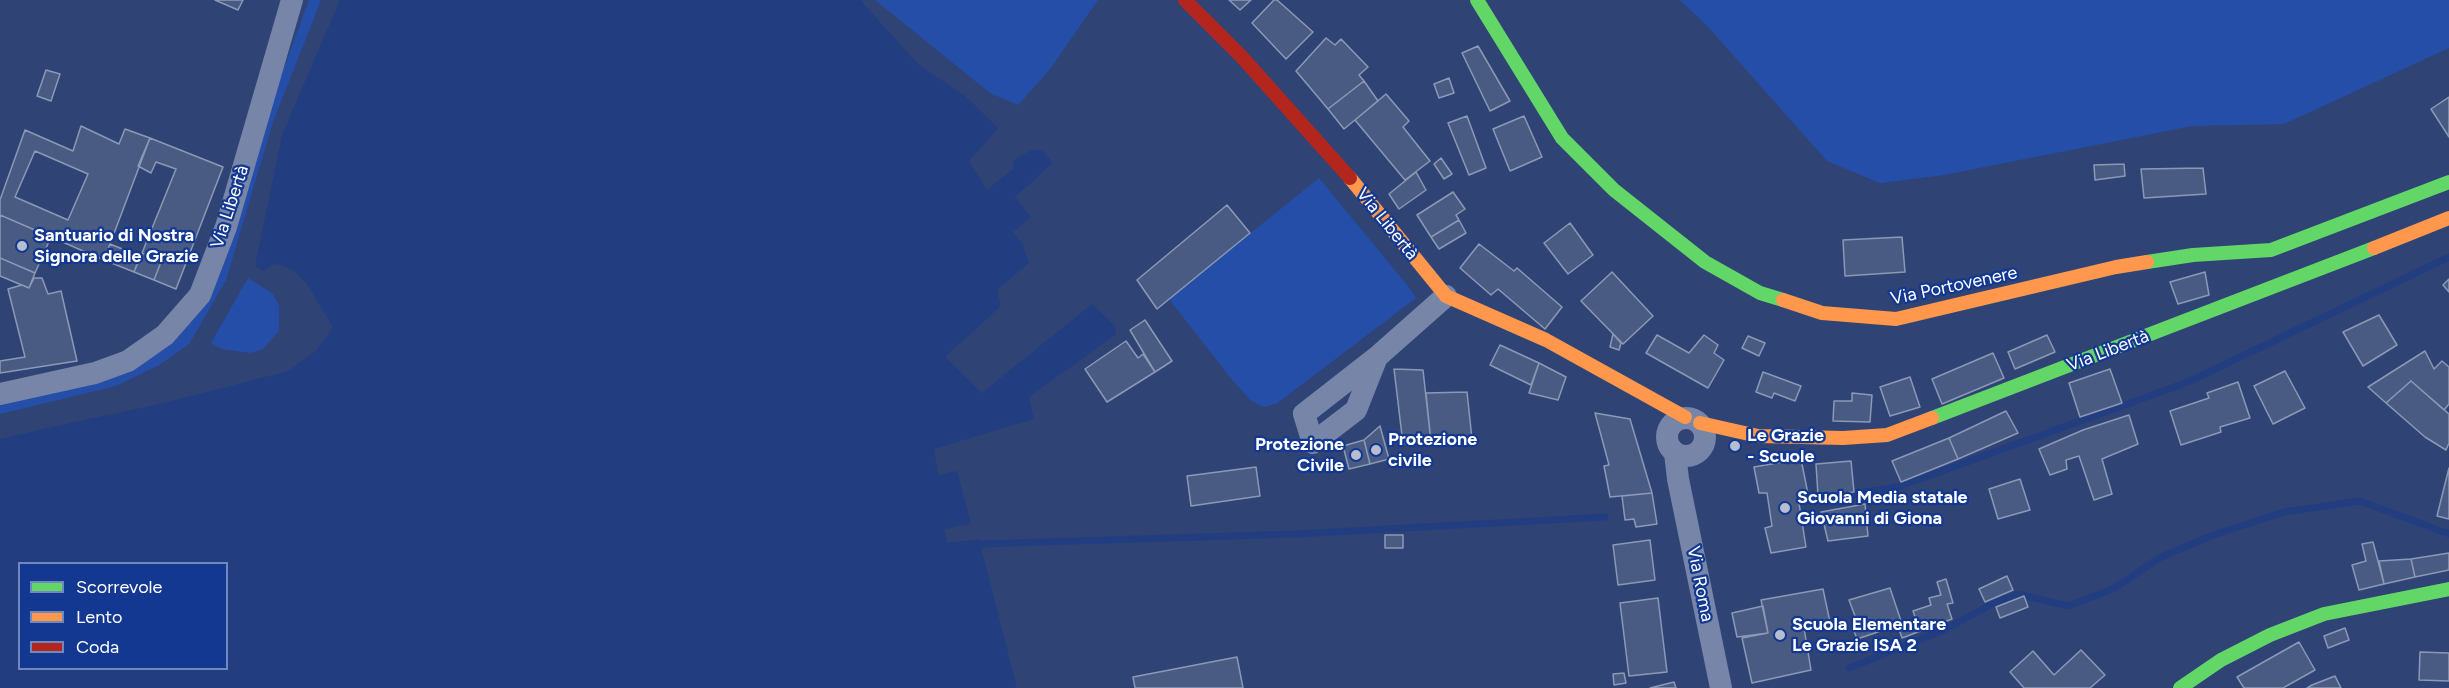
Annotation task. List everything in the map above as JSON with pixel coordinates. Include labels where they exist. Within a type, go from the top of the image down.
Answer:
[{"type":"main road","name":"Via Libertà","points":[[1185,0],[1241,56],[1364,194],[1446,296],[1546,340],[1634,387]]},
{"type":"main road","name":"Via Portovenere","points":[[1477,0],[1562,138],[1614,190],[1705,262],[1760,293],[1822,313],[1896,320],[2116,267],[2193,255],[2271,250],[2449,182]]},
{"type":"main road","name":"Via Libertà","points":[[1684,423],[1758,436],[1843,438],[1887,435],[2449,218]]},
{"type":"main road","points":[[2180,688],[2221,660],[2270,635],[2324,614],[2449,589]]},
{"type":"street","name":"Via Libertà","points":[[0,394],[95,374],[128,360],[165,335],[200,295],[226,227],[292,0]]},
{"type":"street","points":[[1377,357],[1446,296]]},
{"type":"street","name":"Via Libertà","points":[[1634,387],[1684,423]]},
{"type":"street","points":[[1684,423],[1706,434],[1691,451],[1668,443],[1684,423]]},
{"type":"street","name":"Via Libertà","points":[[1691,451],[1758,436]]},
{"type":"street","name":"Via Roma","points":[[1691,451],[1678,479],[1721,688]]},
{"type":"shaded area","points":[[309,0],[321,0],[273,122],[226,280],[189,344],[159,365],[116,386],[0,414],[0,397],[95,377],[204,297],[265,119]]},
{"type":"shaded area","points":[[340,0],[860,0],[919,65],[964,95],[998,128],[969,161],[987,190],[1013,169],[1014,160],[1031,150],[1042,150],[1053,163],[1015,197],[1031,217],[1013,232],[1022,243],[1029,263],[997,290],[1001,306],[945,357],[982,393],[1092,304],[1116,327],[1115,335],[1029,397],[1034,419],[934,449],[938,475],[957,471],[971,524],[944,529],[947,543],[979,539],[1017,688],[0,688],[0,438],[164,403],[288,371],[316,351],[333,327],[307,284],[294,271],[282,265],[273,264],[263,271],[255,266],[282,135]]},
{"type":"shaded area","points":[[875,0],[1098,0],[1050,69],[1018,105],[990,93]]},
{"type":"shaded area","points":[[1680,0],[2449,0],[2449,48],[2284,124],[2192,126],[1944,175],[1880,183],[1827,161],[1710,29]]},
{"type":"shaded area","points":[[1319,178],[1416,298],[1276,404],[1264,407],[1250,400],[1169,299]]},
{"type":"shaded area","points":[[248,278],[272,293],[279,305],[279,331],[263,349],[251,353],[222,349],[211,343]]},
{"type":"pier","points":[[108,411],[109,414],[0,439],[0,435]]},
{"type":"building","points":[[215,0],[243,0],[238,10]]},
{"type":"building","points":[[1229,0],[1251,0],[1240,10]]},
{"type":"building","points":[[1274,0],[1277,0],[1313,32],[1286,59],[1252,23]]},
{"type":"building","points":[[1326,38],[1335,45],[1341,39],[1368,67],[1359,75],[1364,81],[1328,109],[1296,71]]},
{"type":"building","points":[[1478,46],[1510,101],[1490,111],[1462,53]]},
{"type":"building","points":[[46,70],[60,74],[51,101],[37,96]]},
{"type":"building","points":[[1449,78],[1454,93],[1439,98],[1434,84]]},
{"type":"building","points":[[1364,81],[1378,101],[1344,129],[1328,109]]},
{"type":"building","points":[[1386,94],[1409,121],[1403,127],[1430,161],[1405,180],[1355,120]]},
{"type":"building","points":[[2449,97],[2449,137],[2431,109]]},
{"type":"building","points":[[1467,116],[1486,168],[1469,175],[1448,123]]},
{"type":"building","points":[[1524,116],[1542,157],[1510,171],[1493,129]]},
{"type":"building","points":[[81,126],[119,144],[125,129],[150,138],[104,260],[0,215],[0,200],[25,130],[73,151]],"holes":[[[35,151],[88,174],[68,220],[15,197]]]},
{"type":"building","points":[[150,138],[223,167],[176,289],[154,280],[161,262],[142,253],[176,169],[156,162],[151,173],[138,166]]},
{"type":"building","points":[[1441,158],[1452,174],[1444,179],[1434,164]]},
{"type":"building","points":[[2124,164],[2125,176],[2095,180],[2094,165]]},
{"type":"building","points":[[2203,168],[2206,194],[2144,198],[2141,169]]},
{"type":"building","points":[[1416,172],[1426,190],[1399,209],[1389,194]]},
{"type":"building","points":[[1453,192],[1465,209],[1456,215],[1459,220],[1431,237],[1417,215]]},
{"type":"building","points":[[1227,205],[1250,233],[1157,309],[1137,280]]},
{"type":"building","name":"Santuario di Nostra Signora delle Grazie","points":[[0,215],[51,237],[35,273],[0,258]]},
{"type":"building","points":[[1459,220],[1466,233],[1439,249],[1431,237]]},
{"type":"building","points":[[1570,223],[1593,255],[1568,274],[1544,243]]},
{"type":"building","points":[[1902,237],[1905,272],[1845,276],[1843,240]]},
{"type":"building","points":[[110,244],[140,256],[134,272],[104,260]]},
{"type":"building","points":[[1479,244],[1514,271],[1517,268],[1562,307],[1545,329],[1498,289],[1491,295],[1460,268]]},
{"type":"building","points":[[142,253],[161,262],[154,280],[134,272]]},
{"type":"building","points":[[0,258],[35,273],[29,288],[0,276]]},
{"type":"building","points":[[1612,272],[1653,316],[1623,344],[1581,301]]},
{"type":"building","points":[[2205,272],[2209,295],[2178,304],[2170,282]]},
{"type":"building","points":[[34,278],[42,278],[48,294],[61,291],[77,361],[0,373],[0,361],[25,357],[8,289],[22,285],[29,288]]},
{"type":"building","points":[[2449,279],[2449,292],[2443,285]]},
{"type":"building","points":[[2379,315],[2397,345],[2363,366],[2343,332]]},
{"type":"building","points":[[1145,320],[1172,361],[1155,372],[1130,330]]},
{"type":"building","points":[[1613,334],[1621,343],[1619,350],[1610,347]]},
{"type":"building","points":[[1657,335],[1689,353],[1704,335],[1718,345],[1714,353],[1724,360],[1708,388],[1646,353]]},
{"type":"building","points":[[2047,335],[2055,352],[2015,369],[2008,352]]},
{"type":"building","points":[[1748,336],[1765,343],[1759,356],[1742,348]]},
{"type":"building","points":[[1126,341],[1138,358],[1143,354],[1155,372],[1107,402],[1085,369]]},
{"type":"building","points":[[1500,345],[1539,363],[1531,385],[1490,365]]},
{"type":"building","points":[[2425,351],[2434,369],[2442,361],[2449,367],[2449,404],[2444,410],[2411,381],[2386,403],[2368,387]]},
{"type":"building","points":[[1993,353],[2004,378],[1942,404],[1932,379]]},
{"type":"building","points":[[1539,363],[1566,377],[1558,400],[1529,393]]},
{"type":"building","points":[[1394,369],[1423,370],[1431,442],[1403,444]]},
{"type":"building","points":[[2110,369],[2122,403],[2080,417],[2069,383]]},
{"type":"building","points":[[2285,371],[2305,408],[2273,424],[2254,386]]},
{"type":"building","points":[[1763,372],[1801,386],[1795,401],[1774,393],[1772,398],[1756,392]]},
{"type":"building","points":[[1910,377],[1920,407],[1890,416],[1880,387]]},
{"type":"building","points":[[2411,381],[2449,414],[2449,443],[2446,450],[2425,437],[2386,403]]},
{"type":"building","points":[[2238,382],[2250,418],[2220,427],[2221,432],[2181,445],[2170,411],[2209,398],[2207,393]]},
{"type":"building","points":[[1467,392],[1472,439],[1431,442],[1426,393]]},
{"type":"building","points":[[1852,393],[1872,395],[1870,422],[1833,421],[1834,401],[1852,401]]},
{"type":"building","points":[[2006,411],[2018,433],[1958,459],[1949,438]]},
{"type":"building","points":[[1595,413],[1630,419],[1652,493],[1610,497],[1604,466],[1609,465]]},
{"type":"building","points":[[2129,415],[2138,444],[2102,459],[2112,494],[2094,500],[2079,456],[2066,460],[2067,469],[2050,475],[2039,449],[2083,430]]},
{"type":"building","name":"Protezione civile","points":[[1380,426],[1389,459],[1370,464],[1364,440]]},
{"type":"building","points":[[1949,438],[1958,459],[1901,482],[1892,461]]},
{"type":"building","name":"Protezione Civile","points":[[1364,440],[1370,464],[1349,469],[1343,446]]},
{"type":"building","name":"Scuola Media statale Giovanni di Giona","points":[[1801,459],[1808,494],[1798,497],[1806,547],[1771,553],[1765,528],[1772,526],[1767,493],[1759,493],[1754,467]]},
{"type":"building","points":[[1851,461],[1854,492],[1818,496],[1816,464]]},
{"type":"building","points":[[1256,467],[1260,496],[1191,506],[1187,476]]},
{"type":"building","points":[[2449,468],[2449,519],[2437,516]]},
{"type":"building","points":[[2020,479],[2030,510],[1998,519],[1989,489]]},
{"type":"building","points":[[1652,493],[1657,524],[1636,527],[1634,519],[1625,520],[1622,496]]},
{"type":"building","points":[[1865,504],[1868,536],[1828,541],[1821,512]]},
{"type":"building","points":[[1385,535],[1403,535],[1403,548],[1385,548]]},
{"type":"building","points":[[1650,540],[1655,580],[1618,585],[1613,545]]},
{"type":"building","points":[[2373,542],[2384,584],[2359,590],[2352,565],[2366,561],[2362,544]]},
{"type":"building","points":[[2449,553],[2449,570],[2415,577],[2411,559]]},
{"type":"building","points":[[2411,559],[2415,577],[2384,584],[2379,561]]},
{"type":"building","points":[[2007,576],[2013,590],[1985,602],[1979,589]]},
{"type":"building","points":[[1946,579],[1953,603],[1947,604],[1952,619],[1902,638],[1899,629],[1917,623],[1913,611],[1931,605],[1929,598],[1941,595],[1937,582]]},
{"type":"building","points":[[1890,588],[1902,624],[1857,639],[1852,626],[1858,624],[1849,600]]},
{"type":"building","name":"Scuola Elementare Le Grazie ISA 2","points":[[1823,589],[1830,622],[1804,628],[1811,670],[1752,683],[1742,638],[1768,633],[1761,600]]},
{"type":"building","points":[[2024,596],[2028,607],[2000,618],[1996,607]]},
{"type":"building","points":[[1658,598],[1667,672],[1629,676],[1620,603]]},
{"type":"building","points":[[1763,606],[1768,633],[1737,637],[1732,613]]},
{"type":"building","points":[[2345,628],[2349,640],[2328,648],[2324,636]]},
{"type":"building","points":[[2299,642],[2315,670],[2283,688],[2244,688],[2237,677]]},
{"type":"building","points":[[2081,650],[2105,675],[2090,688],[2024,688],[2010,672],[2033,651],[2054,675]]},
{"type":"building","points":[[2420,652],[2449,653],[2449,681],[2419,680]]},
{"type":"building","points":[[1237,657],[1243,688],[1135,688],[1133,677]]},
{"type":"building","points":[[1624,673],[1626,683],[1614,685],[1613,674]]},
{"type":"building","points":[[2335,676],[2341,688],[2307,688],[2312,685]]},
{"type":"building","points":[[1674,682],[1676,688],[1650,688]]},
{"type":"waterway","points":[[1811,501],[1898,487],[2188,382],[2449,257]]},
{"type":"waterway","points":[[1849,668],[1944,630],[1994,603],[2018,594],[2068,606],[2115,588],[2159,558],[2213,535],[2284,512],[2360,501],[2449,534]]},
{"type":"waterway","points":[[980,544],[1296,534],[1605,517]]},
{"type":"traffic: fast","points":[[1477,0],[1562,138],[1614,190],[1705,262],[1760,293],[1783,300]]},
{"type":"traffic: fast","points":[[2147,262],[2193,255],[2271,250],[2449,182]]},
{"type":"traffic: fast","points":[[1932,418],[2374,248]]},
{"type":"traffic: fast","points":[[2180,688],[2221,660],[2270,635],[2324,614],[2449,589]]},
{"type":"traffic: slow","points":[[1350,178],[1446,296],[1546,340],[1685,417]]},
{"type":"traffic: slow","points":[[2374,248],[2449,218]]},
{"type":"traffic: slow","points":[[1783,300],[1822,313],[1896,319],[2116,267],[2147,262]]},
{"type":"traffic: slow","points":[[1700,423],[1758,436],[1843,438],[1887,435],[1932,418]]},
{"type":"traffic: jam","points":[[1185,0],[1241,56],[1350,178]]},
{"type":"place","name":"Santuario di Nostra Signora delle Grazie","points":[[22,246]]},
{"type":"place","name":"Le Grazie - Scuole","points":[[1735,446]]},
{"type":"place","name":"Protezione civile","points":[[1376,450]]},
{"type":"place","name":"Protezione Civile","points":[[1356,455]]},
{"type":"place","name":"Scuola Media statale Giovanni di Giona","points":[[1785,508]]},
{"type":"place","name":"Scuola Elementare Le Grazie ISA 2","points":[[1780,635]]}]
